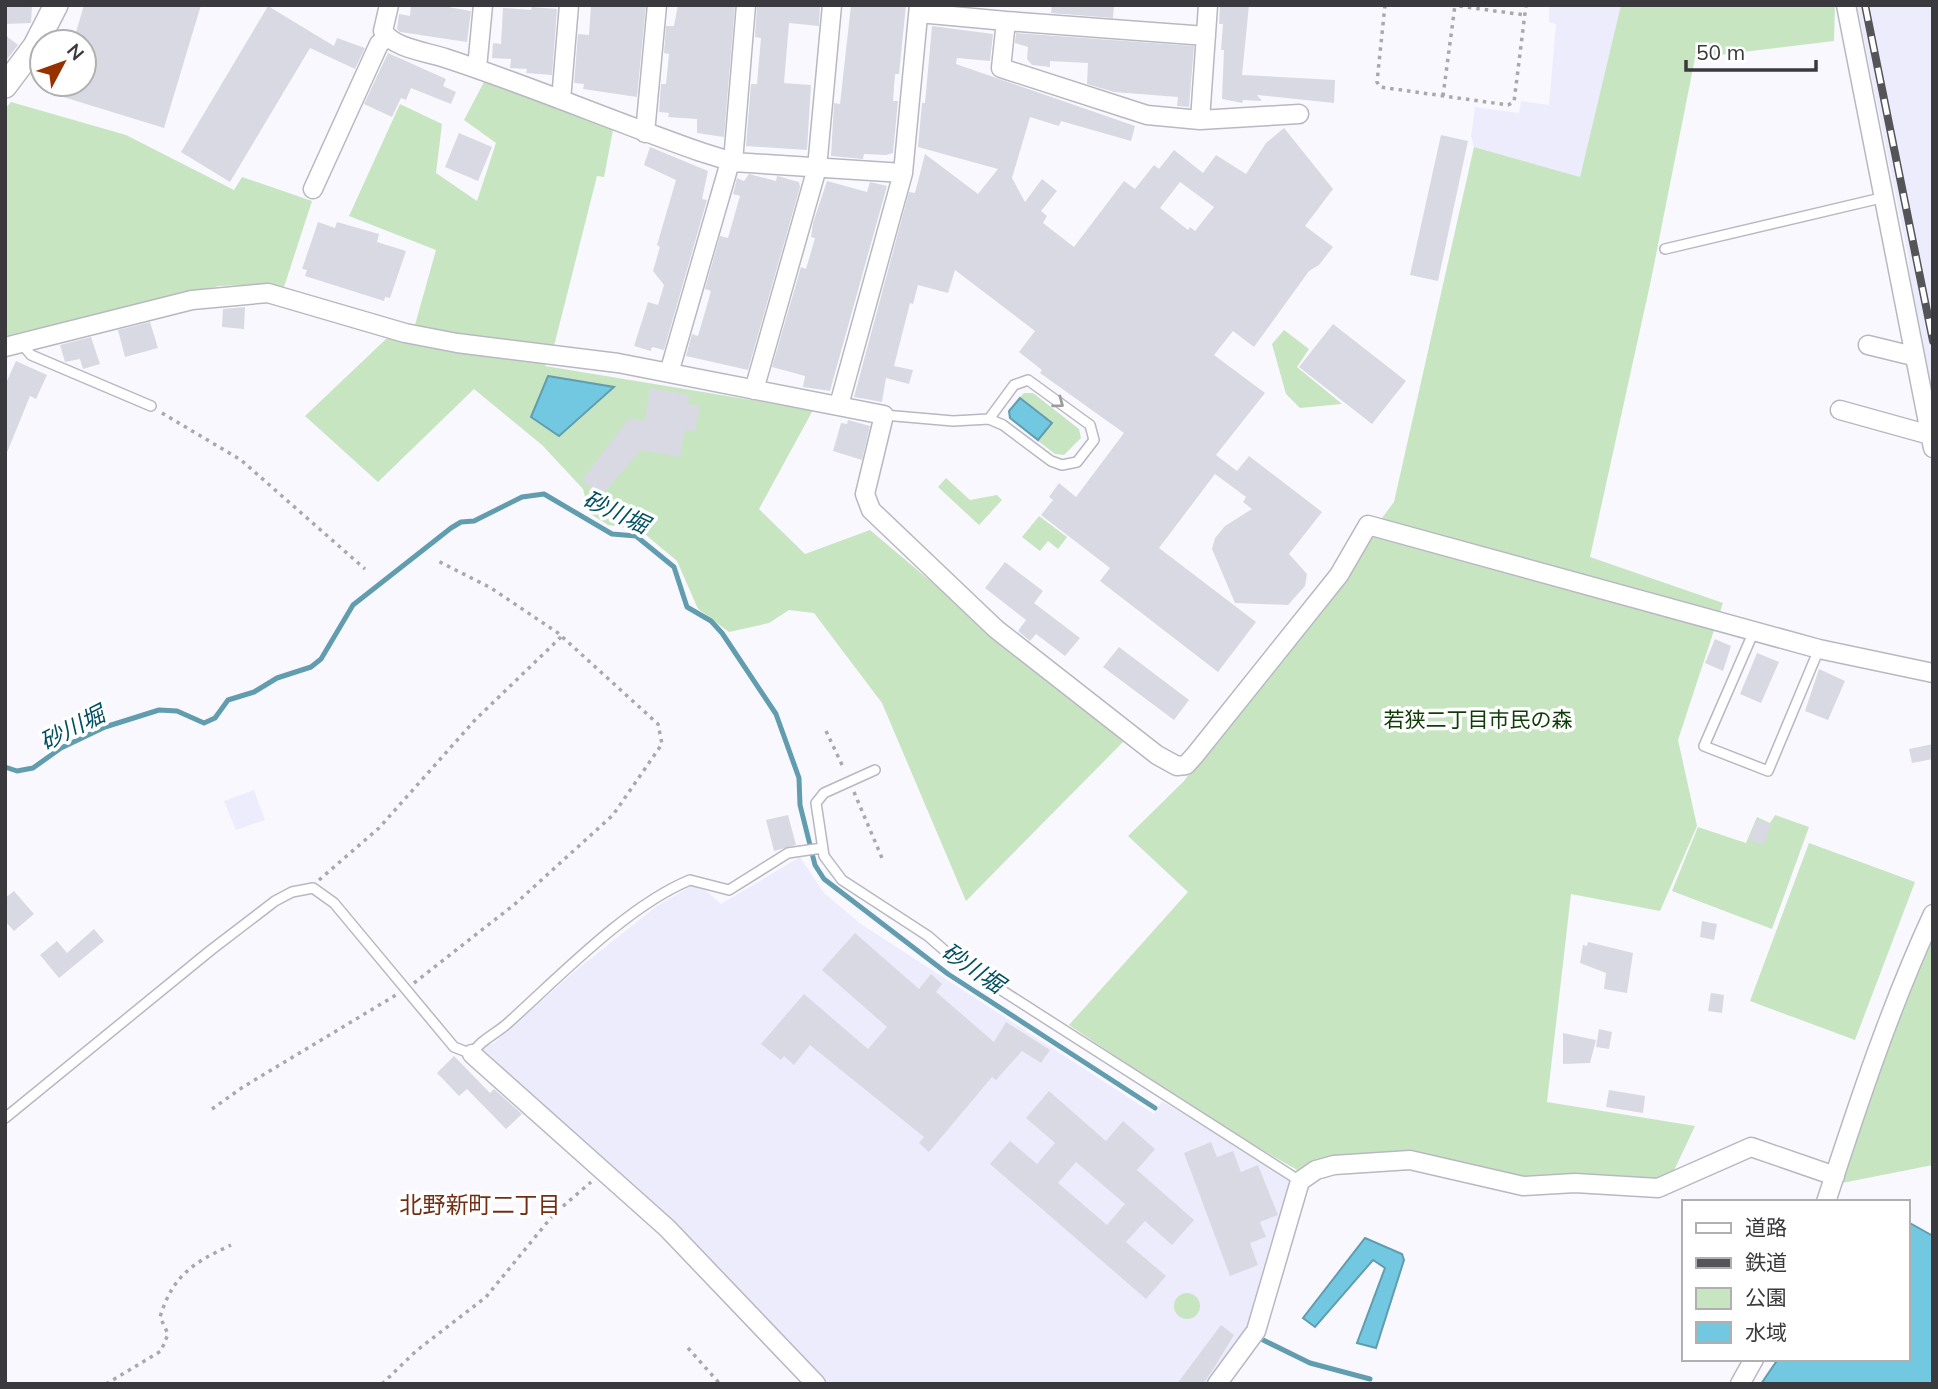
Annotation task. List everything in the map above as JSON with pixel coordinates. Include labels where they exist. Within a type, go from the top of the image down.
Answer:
[{"type":"street","points":[[5,86],[35,46],[56,5]]},
{"type":"street","points":[[389,5],[383,31],[387,37],[731,162],[903,173]]},
{"type":"street","points":[[477,68],[483,5]]},
{"type":"street","points":[[561,100],[569,5]]},
{"type":"street","points":[[645,132],[657,5]]},
{"type":"street","points":[[669,373],[731,162],[746,5]]},
{"type":"street","points":[[754,390],[817,168],[832,5]]},
{"type":"street","points":[[1200,120],[1208,5]]},
{"type":"street","points":[[1846,5],[1881,198],[1931,442]]},
{"type":"street","points":[[839,405],[903,173],[919,9],[1006,21],[1206,36]]},
{"type":"street","points":[[1006,21],[1001,68],[1147,116],[1200,120],[1299,114]]},
{"type":"street","points":[[313,190],[379,44],[387,37]]},
{"type":"street","points":[[13,345],[192,300],[268,293],[405,333],[457,343],[618,363],[884,415],[865,494],[871,510],[1013,643],[1157,755],[1177,766],[1186,765],[1195,755],[1339,575],[1368,525],[1819,649],[1933,673]]},
{"type":"street","points":[[1867,345],[1913,356]]},
{"type":"street","points":[[1840,410],[1931,442]]},
{"type":"street","points":[[1827,1200],[1856,1108],[1906,971],[1933,914]]},
{"type":"street","points":[[472,1055],[667,1228],[816,1384]]},
{"type":"street","points":[[1217,1384],[1256,1331],[1300,1181],[1316,1170],[1410,1160],[1523,1186],[1575,1184],[1658,1188],[1751,1147],[1835,1176]]},
{"type":"street","points":[[1740,1384],[1753,1361]]},
{"type":"lane","points":[[1665,249],[1881,198]]},
{"type":"lane","points":[[13,345],[151,406]]},
{"type":"lane","points":[[884,415],[953,421],[989,419],[1003,425],[1051,461],[1062,465],[1076,462],[1094,440],[1090,425],[1028,380],[1014,384],[989,419]]},
{"type":"lane","points":[[1754,631],[1704,746],[1768,771],[1819,649]]},
{"type":"lane","points":[[875,770],[818,798],[816,803],[820,848],[842,880],[928,936],[959,962],[1300,1181]]},
{"type":"lane","points":[[5,1118],[211,950],[275,901],[292,892],[313,888],[334,903],[454,1046],[472,1055],[480,1043],[500,1030],[601,939],[666,892],[690,880],[729,890],[788,853],[820,848]]},
{"type":"path","points":[[1385,5],[1377,82],[1380,87],[1508,105],[1514,102],[1525,5]]},
{"type":"path","points":[[1443,96],[1453,5],[1524,15]]},
{"type":"path","points":[[151,406],[241,460],[365,569]]},
{"type":"path","points":[[212,1110],[243,1087],[406,989],[515,904],[612,815],[663,744],[658,724],[562,636],[491,588],[436,560]]},
{"type":"path","points":[[313,888],[379,828],[475,720],[562,636]]},
{"type":"path","points":[[382,1384],[416,1351],[486,1297],[554,1214],[604,1170]]},
{"type":"path","points":[[106,1384],[161,1351],[168,1334],[160,1317],[167,1295],[192,1264],[231,1245]]},
{"type":"path","points":[[688,1348],[720,1384]]},
{"type":"shaded area","points":[[1549,5],[1621,5],[1580,178],[1474,147],[1471,136],[1475,107],[1519,113],[1521,101],[1549,105],[1556,24],[1549,22]]},
{"type":"shaded area","points":[[1857,5],[1933,5],[1933,401],[1910,287],[1909,261]]},
{"type":"shaded area","points":[[254,790],[265,820],[236,830],[224,801]]},
{"type":"shaded area","points":[[800,857],[824,893],[861,924],[1154,1114],[1162,1101],[1286,1177],[1291,1186],[1253,1323],[1211,1384],[823,1384],[480,1054],[482,1048],[494,1043],[575,971],[657,906],[693,885],[702,887],[721,904]]},
{"type":"green space","name":"若狭二丁目市民の森","points":[[1621,5],[1835,5],[1834,41],[1695,58],[1651,280],[1590,557],[1723,603],[1678,740],[1697,826],[1660,911],[1571,894],[1547,1102],[1695,1126],[1669,1181],[1525,1180],[1422,1154],[1331,1156],[1299,1171],[1215,1123],[1069,1025],[1188,892],[1128,836],[1184,781],[1394,502],[1474,147],[1580,177]]},
{"type":"green space","points":[[485,80],[613,130],[604,177],[597,176],[555,342],[545,366],[813,410],[759,509],[805,554],[870,530],[1124,741],[966,901],[882,703],[814,613],[789,610],[769,623],[729,632],[698,609],[677,561],[640,530],[608,525],[589,513],[583,489],[542,445],[474,389],[378,482],[305,416],[386,339],[415,325],[436,250],[349,216],[400,104],[442,124],[436,173],[477,201],[496,143],[464,120]]},
{"type":"green space","points":[[11,102],[126,135],[234,190],[242,177],[312,201],[284,287],[267,284],[219,286],[5,336],[5,109]]},
{"type":"green space","points":[[1284,330],[1309,349],[1297,367],[1342,404],[1300,408],[1286,394],[1272,344]]},
{"type":"green space","points":[[1024,393],[1033,393],[1079,429],[1081,438],[1064,455],[1055,454],[1038,441],[1052,423],[1020,397]]},
{"type":"green space","points":[[946,478],[970,500],[997,495],[1002,500],[979,525],[938,487]]},
{"type":"green space","points":[[1039,516],[1067,537],[1058,549],[1048,541],[1040,551],[1022,537]]},
{"type":"green space","points":[[1775,815],[1809,827],[1772,929],[1672,891],[1698,827],[1746,843],[1757,817],[1770,823]]},
{"type":"green space","points":[[1809,843],[1915,882],[1855,1040],[1750,1001]]},
{"type":"green space","points":[[1933,932],[1933,1165],[1842,1183],[1838,1176]]},
{"type":"green space","points":[[1187,1293],[1196,1297],[1200,1306],[1196,1315],[1187,1319],[1178,1315],[1174,1306],[1178,1297]]},
{"type":"water","points":[[548,376],[614,387],[559,436],[531,417]]},
{"type":"water","points":[[1020,398],[1052,423],[1038,440],[1010,418],[1009,411]]},
{"type":"water","points":[[1910,1223],[1933,1236],[1933,1384],[1761,1384],[1777,1361],[1910,1361]]},
{"type":"water","points":[[1365,1238],[1402,1254],[1404,1260],[1376,1348],[1357,1343],[1385,1268],[1373,1260],[1315,1327],[1303,1318]]},
{"type":"building","points":[[5,5],[32,5],[31,23],[5,24]]},
{"type":"building","points":[[84,5],[201,5],[164,128],[67,98],[98,98],[98,28],[77,28]]},
{"type":"building","points":[[411,5],[437,5],[471,11],[467,42],[400,32],[397,29],[399,14],[410,16]]},
{"type":"building","points":[[591,5],[646,5],[637,97],[583,89],[584,84],[574,83],[578,34],[589,35]]},
{"type":"building","points":[[678,5],[735,5],[724,137],[697,133],[697,119],[668,117],[669,113],[659,112],[661,84],[666,84],[669,54],[664,53],[666,26],[674,26]]},
{"type":"building","points":[[757,5],[820,7],[819,26],[789,23],[784,83],[811,85],[807,150],[746,146],[751,84],[757,84],[761,38],[755,37]]},
{"type":"building","points":[[851,5],[906,5],[899,74],[895,74],[893,101],[898,101],[893,153],[864,154],[863,159],[831,156],[834,103],[840,104]]},
{"type":"building","points":[[1052,5],[1114,5],[1113,18],[1051,13]]},
{"type":"building","points":[[1220,5],[1249,5],[1242,75],[1335,80],[1334,103],[1257,95],[1262,101],[1243,100],[1242,103],[1222,99],[1224,50],[1221,50],[1223,24],[1219,24]]},
{"type":"building","points":[[268,6],[334,46],[337,38],[365,48],[355,69],[310,48],[230,182],[181,152]]},
{"type":"building","points":[[532,7],[557,9],[552,75],[526,73],[527,69],[510,68],[511,59],[492,58],[493,43],[501,44],[503,8],[531,10]]},
{"type":"building","points":[[932,26],[993,34],[990,61],[957,58],[956,64],[1135,126],[1131,141],[1061,121],[1059,126],[1030,117],[1012,178],[1025,202],[1042,179],[1057,191],[1041,211],[1047,216],[1043,223],[1074,247],[1124,181],[1135,189],[1154,165],[1159,169],[1174,150],[1203,173],[1216,155],[1246,174],[1266,143],[1284,128],[1333,189],[1305,226],[1333,247],[1319,265],[1309,271],[1254,347],[1233,331],[1214,355],[1265,393],[1216,455],[1237,471],[1249,456],[1322,512],[1289,554],[1307,574],[1305,586],[1288,605],[1235,603],[1212,549],[1215,538],[1225,526],[1252,509],[1243,502],[1246,497],[1215,474],[1159,548],[1256,622],[1218,672],[1100,581],[1110,568],[1041,515],[1053,500],[1049,497],[1059,483],[1076,497],[1124,433],[1040,373],[1042,370],[1019,352],[1035,331],[955,270],[948,293],[918,285],[913,304],[910,303],[894,366],[913,370],[909,384],[886,378],[882,402],[854,397],[909,192],[915,193],[925,154],[978,194],[998,169],[918,147],[922,103],[925,103]],"holes":[[[1180,182],[1214,207],[1195,231],[1190,227],[1188,230],[1160,208]]]},
{"type":"building","points":[[1016,33],[1194,46],[1189,107],[1177,106],[1178,97],[1114,92],[1087,84],[1088,63],[1050,61],[1050,67],[1032,65],[1027,59],[1028,47],[1015,43]]},
{"type":"building","points":[[5,35],[18,45],[5,62]]},
{"type":"building","points":[[388,53],[446,79],[443,86],[456,92],[451,104],[411,88],[406,100],[401,98],[392,117],[364,104]]},
{"type":"building","points":[[459,133],[492,147],[478,181],[445,167]]},
{"type":"building","points":[[1441,135],[1468,141],[1438,281],[1410,275]]},
{"type":"building","points":[[650,147],[708,171],[702,199],[707,200],[664,350],[652,347],[651,351],[634,346],[648,302],[658,305],[664,285],[653,271],[660,247],[657,245],[676,180],[644,165]]},
{"type":"building","points":[[749,174],[776,181],[777,176],[781,177],[799,182],[800,187],[748,370],[686,356],[692,334],[698,336],[711,291],[705,289],[720,236],[728,238],[740,196],[733,194],[737,178],[744,181]]},
{"type":"building","points":[[827,181],[867,192],[870,182],[887,186],[830,391],[803,387],[805,376],[772,367],[801,267],[806,269],[815,238],[811,237],[813,223]]},
{"type":"building","points":[[318,222],[335,228],[337,222],[379,234],[377,242],[406,251],[390,298],[385,297],[384,301],[305,276],[307,270],[302,269]]},
{"type":"building","points":[[245,307],[244,329],[222,327],[223,309]]},
{"type":"building","points":[[150,322],[158,348],[125,357],[118,330]]},
{"type":"building","points":[[1333,324],[1406,381],[1372,424],[1299,367]]},
{"type":"building","points":[[91,337],[100,364],[83,369],[80,359],[65,362],[60,345]]},
{"type":"building","points":[[16,361],[47,375],[36,399],[30,396],[6,455],[5,385]]},
{"type":"building","points":[[650,388],[689,395],[688,404],[700,406],[695,431],[685,430],[680,457],[641,450],[601,496],[582,480],[629,418],[645,421]]},
{"type":"building","points":[[848,420],[870,426],[862,460],[833,451],[841,423],[847,424]]},
{"type":"building","points":[[1005,562],[1043,591],[1034,603],[1080,638],[1065,656],[1036,634],[1030,641],[1018,631],[1026,620],[985,588]]},
{"type":"building","points":[[1715,639],[1731,646],[1723,671],[1705,663]]},
{"type":"building","points":[[1119,647],[1189,700],[1174,720],[1103,667]]},
{"type":"building","points":[[1757,653],[1779,662],[1761,703],[1740,694]]},
{"type":"building","points":[[1819,669],[1845,681],[1828,720],[1805,711]]},
{"type":"building","points":[[1933,744],[1933,759],[1912,763],[1909,749]]},
{"type":"building","points":[[788,815],[796,845],[774,851],[766,820]]},
{"type":"building","points":[[1757,819],[1771,825],[1763,845],[1749,840]]},
{"type":"building","points":[[14,891],[34,914],[14,931],[5,921],[5,898]]},
{"type":"building","points":[[1702,921],[1717,924],[1714,940],[1700,937]]},
{"type":"building","points":[[94,929],[104,941],[59,978],[40,955],[57,941],[67,953]]},
{"type":"building","points":[[855,933],[919,989],[931,974],[942,984],[936,992],[994,1042],[1006,1022],[1050,1050],[1041,1063],[1022,1051],[996,1080],[992,1077],[929,1152],[919,1143],[924,1137],[810,1045],[794,1065],[784,1056],[781,1060],[761,1044],[804,994],[868,1049],[887,1027],[822,970]]},
{"type":"building","points":[[1588,942],[1633,953],[1627,993],[1604,989],[1606,973],[1580,963],[1583,945],[1587,946]]},
{"type":"building","points":[[1711,993],[1724,995],[1722,1013],[1708,1011]]},
{"type":"building","points":[[1599,1029],[1612,1032],[1609,1049],[1596,1047]]},
{"type":"building","points":[[1563,1033],[1596,1040],[1590,1063],[1563,1064]]},
{"type":"building","points":[[454,1056],[490,1093],[494,1089],[522,1114],[506,1129],[467,1089],[459,1096],[437,1073]]},
{"type":"building","points":[[1609,1090],[1645,1096],[1643,1113],[1606,1107]]},
{"type":"building","points":[[1049,1091],[1106,1141],[1123,1121],[1155,1149],[1137,1170],[1194,1220],[1172,1245],[1145,1221],[1126,1242],[1166,1276],[1146,1299],[990,1164],[1010,1141],[1037,1164],[1055,1143],[1026,1118]],"holes":[[[1076,1162],[1125,1204],[1107,1225],[1058,1183]]]},
{"type":"building","points":[[1211,1142],[1217,1157],[1233,1151],[1241,1172],[1258,1165],[1278,1215],[1260,1222],[1266,1237],[1250,1243],[1258,1265],[1230,1276],[1184,1153]]},
{"type":"building","points":[[1221,1325],[1234,1335],[1203,1384],[1177,1384]]},
{"type":"waterway","name":"砂川堀","points":[[5,767],[17,771],[33,768],[61,748],[105,727],[159,710],[177,711],[204,723],[215,718],[228,700],[254,692],[277,678],[311,667],[321,659],[353,605],[451,528],[461,522],[474,521],[522,497],[544,494],[612,534],[636,536],[674,567],[687,607],[711,621],[722,633],[776,714],[799,778],[800,805],[815,865],[824,879],[948,974],[1155,1108]]},
{"type":"waterway","name":"砂川堀","points":[[1261,1339],[1310,1363],[1370,1379]]},
{"type":"railway","points":[[1865,5],[1933,341]]},
{"type":"district","name":"北野新町二丁目","points":[[480,1205]]}]
